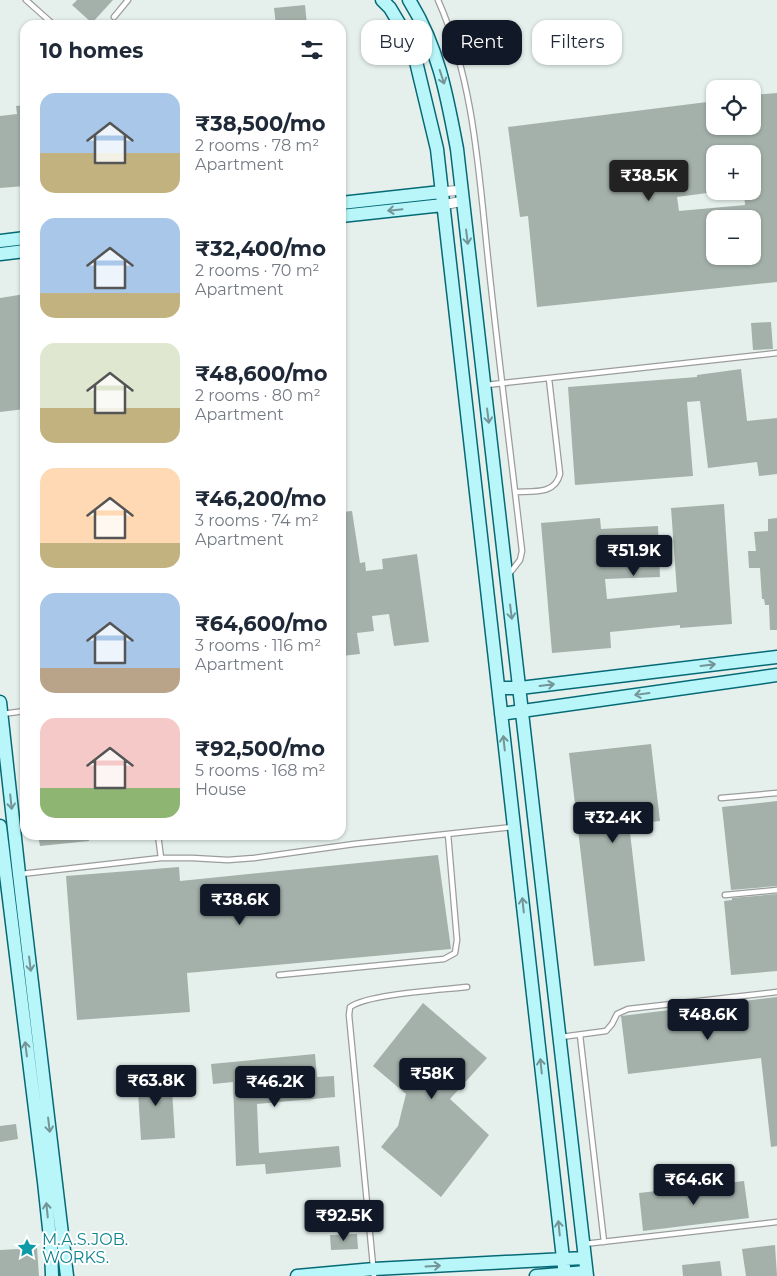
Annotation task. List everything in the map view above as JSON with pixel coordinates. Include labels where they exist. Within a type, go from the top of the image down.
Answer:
[{"type":"street","points":[[382,0],[390,8],[412,45],[437,149],[565,1275]]},
{"type":"street","points":[[409,0],[432,47],[446,87],[457,148],[586,1274],[536,1276]]},
{"type":"street","points":[[346,202],[442,192],[463,195]]},
{"type":"street","points":[[346,215],[443,205],[463,195]]},
{"type":"street","points":[[0,241],[20,239]]},
{"type":"street","points":[[0,254],[20,252]]},
{"type":"street","points":[[498,688],[520,688],[777,657]]},
{"type":"street","points":[[501,714],[777,675]]},
{"type":"street","points":[[1,708],[67,1276]]},
{"type":"street","points":[[0,826],[44,1182],[52,1276]]},
{"type":"street","points":[[297,1276],[374,1273],[584,1258]]},
{"type":"lane","points":[[26,0],[48,20]]},
{"type":"lane","points":[[114,17],[128,0]]},
{"type":"lane","points":[[438,0],[465,86],[477,159],[522,551],[520,560],[507,577]]},
{"type":"lane","points":[[485,385],[777,353]]},
{"type":"lane","points":[[515,492],[543,490],[554,487],[558,483],[560,474],[548,378]]},
{"type":"lane","points":[[1,708],[20,710]]},
{"type":"lane","points":[[721,798],[777,792]]},
{"type":"lane","points":[[19,874],[161,858],[228,860],[514,827]]},
{"type":"lane","points":[[280,975],[444,959],[455,953],[457,940],[448,834]]},
{"type":"lane","points":[[159,840],[161,858]]},
{"type":"lane","points":[[725,895],[777,890]]},
{"type":"lane","points":[[374,1273],[349,1015],[350,1007],[356,1003],[374,998],[466,987]]},
{"type":"lane","points":[[559,1038],[606,1031],[617,1014],[628,1009],[777,992]]},
{"type":"lane","points":[[580,1035],[604,1242]]},
{"type":"lane","points":[[583,1244],[777,1222]]},
{"type":"building","points":[[77,0],[113,0],[95,20],[89,20],[72,5]]},
{"type":"building","points":[[305,5],[306,20],[275,20],[274,8]]},
{"type":"building","points":[[777,93],[777,282],[537,307],[528,216],[520,217],[508,127],[706,102],[706,135],[761,135],[761,94]]},
{"type":"building","points":[[16,106],[20,106],[20,186],[0,188],[0,116],[17,114]]},
{"type":"building","points":[[20,295],[20,410],[0,412],[0,298]]},
{"type":"building","points":[[771,322],[773,349],[753,350],[751,323]]},
{"type":"building","points":[[741,369],[747,421],[777,418],[777,474],[759,476],[757,462],[708,468],[700,401],[687,402],[693,476],[575,485],[568,387],[697,377],[697,375]]},
{"type":"building","points":[[724,504],[732,624],[680,628],[680,625],[610,632],[611,648],[552,653],[541,523],[600,518],[601,529],[658,526],[660,577],[605,579],[607,599],[677,592],[671,508]]},
{"type":"building","points":[[352,511],[360,563],[365,562],[366,571],[383,569],[382,559],[417,554],[429,642],[394,646],[389,614],[372,616],[374,631],[357,633],[360,654],[346,655],[346,512]]},
{"type":"building","points":[[777,518],[777,630],[770,630],[769,605],[765,605],[764,599],[762,599],[760,568],[749,568],[748,551],[756,551],[754,532],[768,531],[768,519]]},
{"type":"building","points":[[651,744],[660,821],[629,824],[645,961],[594,966],[569,753]]},
{"type":"building","points":[[777,801],[777,886],[731,890],[722,807]]},
{"type":"building","points":[[39,840],[89,840],[89,841],[40,846]]},
{"type":"building","points":[[438,855],[451,949],[187,973],[190,1012],[77,1020],[66,876],[179,867],[180,881]]},
{"type":"building","points":[[777,894],[777,971],[731,975],[724,901],[732,900],[732,898]]},
{"type":"building","points":[[777,997],[777,1146],[771,1147],[761,1058],[628,1074],[621,1016]]},
{"type":"building","points":[[423,1003],[487,1058],[450,1099],[489,1135],[441,1197],[381,1147],[398,1126],[406,1094],[373,1066]]},
{"type":"building","points":[[315,1054],[317,1077],[334,1076],[335,1097],[257,1104],[259,1153],[339,1146],[341,1167],[266,1174],[265,1164],[236,1166],[233,1082],[213,1084],[211,1064]]},
{"type":"building","points":[[171,1074],[175,1138],[141,1140],[137,1076]]},
{"type":"building","points":[[16,1124],[18,1139],[0,1142],[0,1126]]},
{"type":"building","points":[[744,1181],[749,1218],[643,1231],[639,1193]]},
{"type":"building","points":[[357,1234],[358,1249],[331,1250],[330,1235]]},
{"type":"building","points":[[775,1245],[777,1276],[746,1276],[742,1249]]},
{"type":"building","points":[[37,1248],[39,1276],[0,1276],[0,1250]]},
{"type":"building","points":[[720,1261],[722,1276],[683,1276],[682,1265]]},
{"type":"place","name":"M.A.S.JOB. WORKS.","points":[[27,1248]]}]
